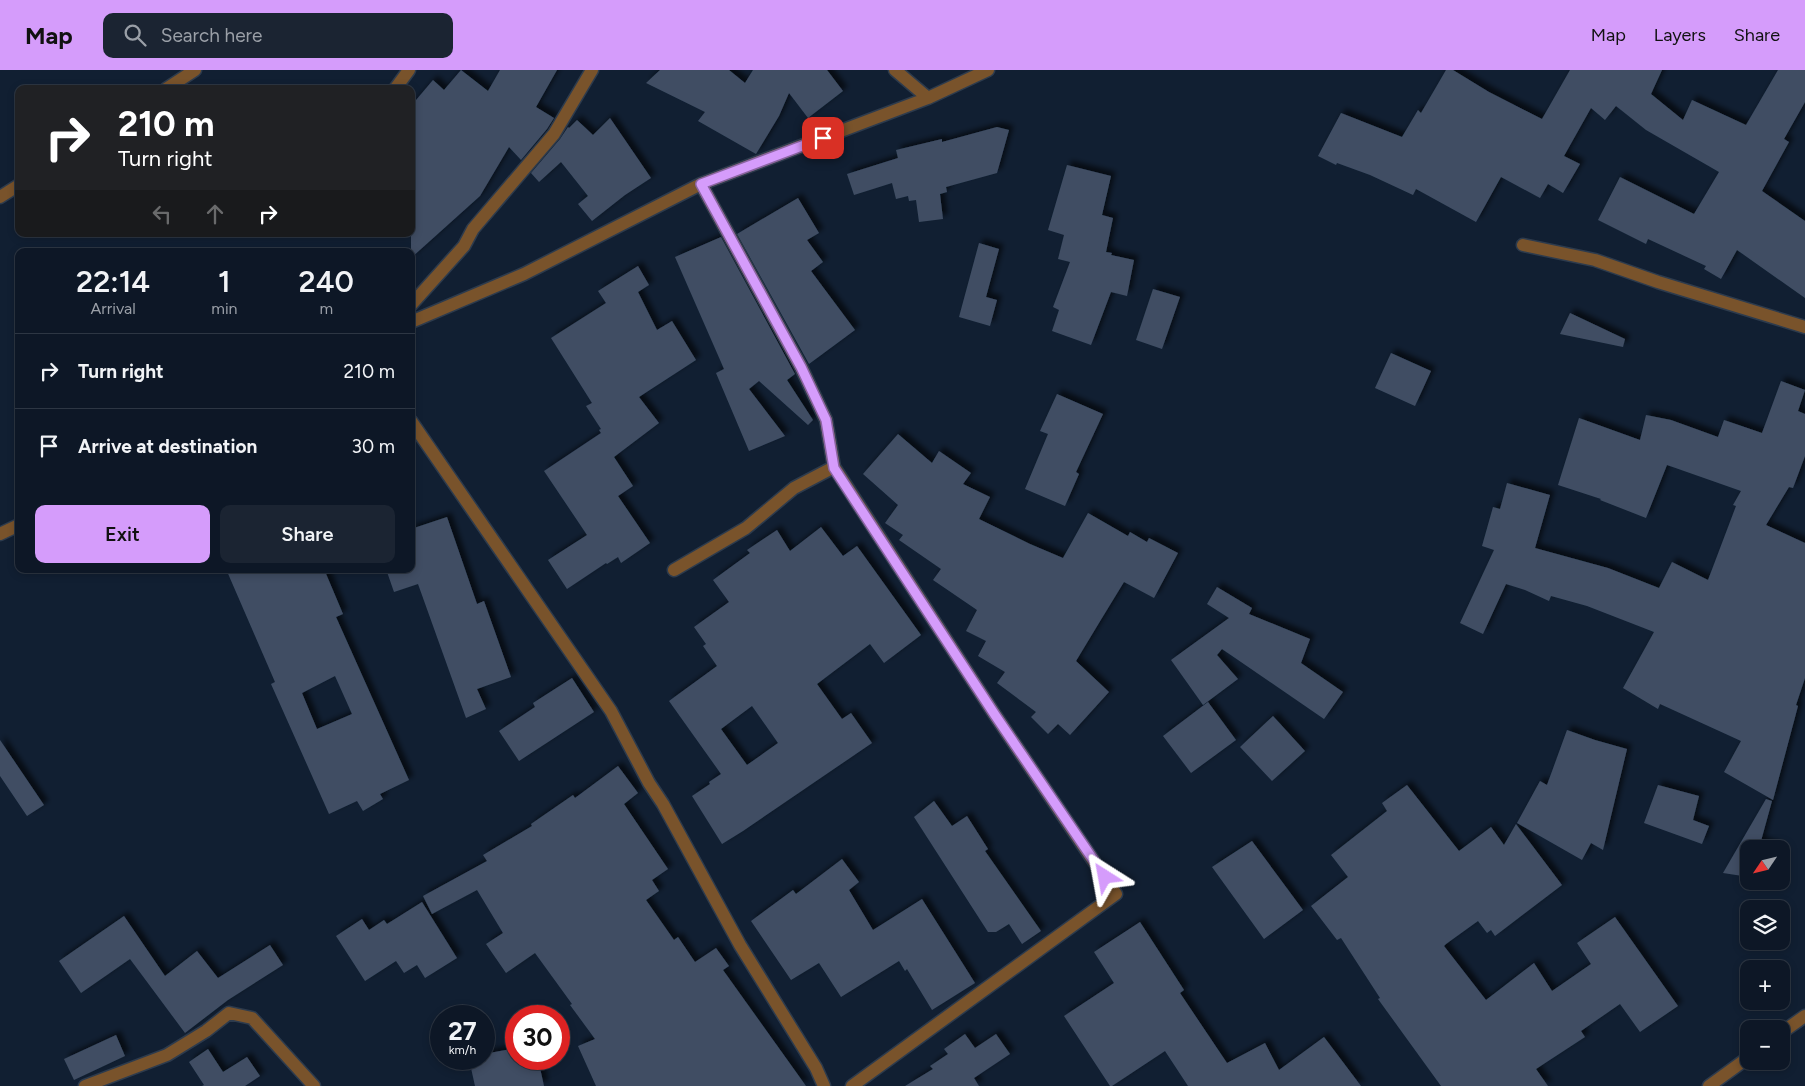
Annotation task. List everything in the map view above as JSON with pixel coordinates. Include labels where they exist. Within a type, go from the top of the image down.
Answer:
[{"type":"street","points":[[172,85],[195,70]]},
{"type":"street","points":[[398,85],[409,70]]},
{"type":"street","points":[[415,301],[464,246],[473,229],[554,134],[592,70]]},
{"type":"street","points":[[895,70],[928,98]]},
{"type":"street","points":[[415,320],[524,274],[701,184],[928,98],[988,70]]},
{"type":"street","points":[[701,184],[796,358],[826,420],[834,468],[995,715],[1116,894],[852,1086]]},
{"type":"street","points":[[0,197],[15,188]]},
{"type":"street","points":[[1523,245],[1595,260],[1658,282],[1805,327]]},
{"type":"street","points":[[415,427],[611,710],[740,945],[816,1068],[824,1086]]},
{"type":"street","points":[[674,570],[746,528],[794,488],[834,468]]},
{"type":"street","points":[[0,534],[15,527]]},
{"type":"street","points":[[85,1086],[167,1055],[206,1031],[229,1013],[252,1018],[314,1086]]},
{"type":"street","points":[[1790,1027],[1805,1016]]},
{"type":"street","points":[[1709,1086],[1740,1064]]},
{"type":"building","points":[[461,70],[488,91],[500,70],[557,70],[536,107],[554,118],[547,129],[521,160],[509,147],[480,196],[415,254],[415,248],[411,248],[411,237],[415,237],[415,101],[433,80],[444,90]]},
{"type":"building","points":[[660,70],[729,70],[745,83],[753,70],[827,70],[843,91],[808,118],[789,93],[779,116],[756,154],[698,121],[705,112],[646,83]]},
{"type":"building","points":[[1446,70],[1453,70],[1489,92],[1542,119],[1570,70],[1662,70],[1651,94],[1683,120],[1692,100],[1746,125],[1778,70],[1805,70],[1805,102],[1784,139],[1789,142],[1762,191],[1805,221],[1805,298],[1737,250],[1721,279],[1704,269],[1706,266],[1648,239],[1646,244],[1598,220],[1620,177],[1694,214],[1719,172],[1646,130],[1616,106],[1605,120],[1591,108],[1564,156],[1580,164],[1563,193],[1548,184],[1540,198],[1501,177],[1476,222],[1416,189],[1413,195],[1370,175],[1337,163],[1336,165],[1318,156],[1341,113],[1402,137],[1418,110],[1421,113]]},
{"type":"building","points":[[610,118],[651,178],[625,195],[592,221],[578,204],[588,196],[561,162],[539,182],[531,173],[568,127],[577,120],[593,135]]},
{"type":"building","points":[[997,127],[1009,130],[997,173],[946,187],[947,192],[940,194],[943,219],[919,222],[916,200],[909,201],[908,196],[896,199],[892,183],[854,195],[847,174],[898,158],[896,150],[942,139],[942,142]]},
{"type":"building","points":[[1067,165],[1111,176],[1102,215],[1113,218],[1106,252],[1112,253],[1111,255],[1134,260],[1127,296],[1111,292],[1091,345],[1052,331],[1059,310],[1053,307],[1070,262],[1058,259],[1064,235],[1048,230]]},
{"type":"building","points":[[798,198],[819,233],[807,240],[823,262],[811,271],[855,330],[809,364],[737,234]]},
{"type":"building","points":[[721,237],[795,374],[787,380],[813,420],[808,425],[759,381],[749,389],[785,436],[749,451],[716,373],[724,369],[675,257]]},
{"type":"building","points":[[979,243],[999,249],[986,297],[997,300],[990,326],[959,317]]},
{"type":"building","points":[[638,266],[649,285],[638,292],[657,330],[672,321],[696,360],[639,397],[659,423],[614,457],[633,486],[618,496],[650,543],[621,563],[618,557],[606,563],[567,589],[548,560],[587,535],[544,471],[601,433],[599,430],[601,429],[586,406],[592,403],[551,338],[606,303],[598,291]]},
{"type":"building","points":[[1153,289],[1180,297],[1162,349],[1136,340]]},
{"type":"building","points":[[1570,313],[1625,339],[1623,347],[1560,334]]},
{"type":"building","points":[[1391,353],[1431,371],[1415,406],[1375,388]]},
{"type":"building","points":[[1781,381],[1805,390],[1798,411],[1805,414],[1805,456],[1793,488],[1789,487],[1766,525],[1805,543],[1805,678],[1796,705],[1798,706],[1773,800],[1724,772],[1741,741],[1660,704],[1658,709],[1623,688],[1654,632],[1587,606],[1551,596],[1549,601],[1506,584],[1483,634],[1460,623],[1494,550],[1482,546],[1493,507],[1500,509],[1507,483],[1550,495],[1535,548],[1608,568],[1659,588],[1672,562],[1708,580],[1736,506],[1733,505],[1741,491],[1667,465],[1646,518],[1601,499],[1558,485],[1579,418],[1640,440],[1646,415],[1671,420],[1718,437],[1724,420],[1762,433]]},
{"type":"building","points":[[1057,394],[1103,414],[1076,472],[1079,474],[1065,506],[1025,489],[1048,434],[1040,431]]},
{"type":"building","points":[[898,434],[932,463],[939,451],[971,473],[963,484],[990,497],[979,519],[1030,544],[1063,558],[1088,513],[1128,536],[1130,532],[1147,542],[1149,538],[1178,553],[1154,598],[1124,582],[1076,661],[1109,692],[1070,735],[1058,724],[1048,734],[1031,717],[1036,712],[997,683],[1005,672],[978,656],[986,641],[966,631],[977,610],[933,580],[941,569],[899,540],[903,535],[885,523],[898,505],[863,474]]},
{"type":"building","points":[[447,517],[477,604],[484,601],[511,677],[477,689],[486,709],[466,718],[418,584],[394,592],[387,573],[415,573],[415,528]]},
{"type":"building","points":[[821,527],[843,556],[857,546],[921,635],[884,663],[870,644],[817,684],[842,719],[851,713],[872,743],[722,844],[692,796],[721,774],[669,701],[717,666],[703,646],[706,644],[694,627],[729,602],[713,580],[750,553],[747,550],[777,530],[790,551]],"holes":[[[752,706],[778,743],[747,765],[721,729]]]},
{"type":"building","points":[[228,573],[326,573],[343,614],[336,617],[409,780],[380,794],[383,799],[363,811],[357,801],[329,814],[271,684],[275,682]],"holes":[[[335,676],[352,714],[317,729],[302,693]]]},
{"type":"building","points":[[1217,587],[1252,608],[1249,614],[1310,639],[1301,663],[1343,692],[1324,719],[1222,649],[1217,655],[1238,679],[1203,705],[1171,660],[1229,618],[1207,604]]},
{"type":"building","points":[[572,678],[594,712],[519,761],[499,731],[535,707],[533,703]]},
{"type":"building","points":[[1208,702],[1236,740],[1191,773],[1163,736]]},
{"type":"building","points":[[1273,716],[1305,751],[1272,781],[1240,747]]},
{"type":"building","points":[[1567,730],[1627,749],[1603,850],[1591,843],[1582,860],[1517,823],[1540,781],[1547,785]]},
{"type":"building","points":[[0,740],[44,805],[27,816],[0,776]]},
{"type":"building","points":[[618,766],[638,793],[624,804],[668,869],[652,880],[659,891],[646,900],[674,940],[678,937],[695,962],[716,948],[729,966],[723,970],[806,1086],[596,1086],[578,1046],[595,1039],[535,953],[506,973],[486,944],[503,933],[477,890],[432,914],[423,896],[487,861],[483,855],[532,826],[531,824],[573,795],[575,798]]},
{"type":"building","points":[[1407,785],[1459,851],[1491,827],[1504,845],[1516,824],[1562,885],[1495,936],[1491,930],[1487,933],[1478,921],[1444,946],[1486,1000],[1534,963],[1552,991],[1591,964],[1577,943],[1615,917],[1678,1006],[1640,1032],[1620,1004],[1581,1031],[1585,1037],[1536,1069],[1548,1086],[1441,1086],[1378,999],[1380,998],[1341,938],[1337,940],[1311,906],[1348,877],[1331,855],[1387,811],[1382,803]]},
{"type":"building","points":[[1658,785],[1699,796],[1693,820],[1709,826],[1702,844],[1644,823]]},
{"type":"building","points":[[1766,799],[1772,801],[1761,840],[1742,840]]},
{"type":"building","points":[[934,801],[952,826],[967,816],[988,849],[985,851],[1041,931],[1022,944],[1009,924],[996,932],[988,932],[914,817]]},
{"type":"building","points":[[1252,841],[1303,910],[1264,939],[1212,867]]},
{"type":"building","points":[[1740,844],[1740,876],[1723,873]]},
{"type":"building","points":[[842,859],[859,882],[849,890],[873,930],[922,899],[975,983],[932,1010],[907,969],[905,971],[899,961],[841,997],[819,963],[791,980],[751,921],[793,890],[796,894]]},
{"type":"building","points":[[422,902],[457,958],[425,978],[417,965],[404,973],[396,961],[365,981],[336,936],[362,919],[369,930],[384,920],[387,924]]},
{"type":"building","points":[[124,916],[165,976],[197,951],[218,978],[270,945],[283,965],[228,1000],[185,1033],[130,959],[81,993],[59,961]]},
{"type":"building","points":[[1140,922],[1184,990],[1180,993],[1227,1063],[1265,1043],[1279,1070],[1324,1037],[1361,1086],[1188,1086],[1165,1051],[1110,1086],[1064,1016],[1114,983],[1094,952]]},
{"type":"building","points":[[965,1034],[975,1048],[996,1034],[1010,1054],[974,1078],[979,1086],[905,1086],[933,1069],[930,1066],[948,1054],[944,1049]]},
{"type":"building","points":[[116,1035],[125,1056],[74,1080],[64,1059]]},
{"type":"building","points":[[208,1049],[223,1072],[247,1057],[260,1076],[245,1086],[202,1086],[204,1085],[189,1062]]},
{"type":"building","points":[[505,1050],[505,1070],[540,1070],[544,1086],[475,1086],[471,1070],[495,1070],[495,1052]]},
{"type":"route","points":[[823,138],[701,184],[801,367],[826,420],[834,468],[995,715],[1105,877]]}]
